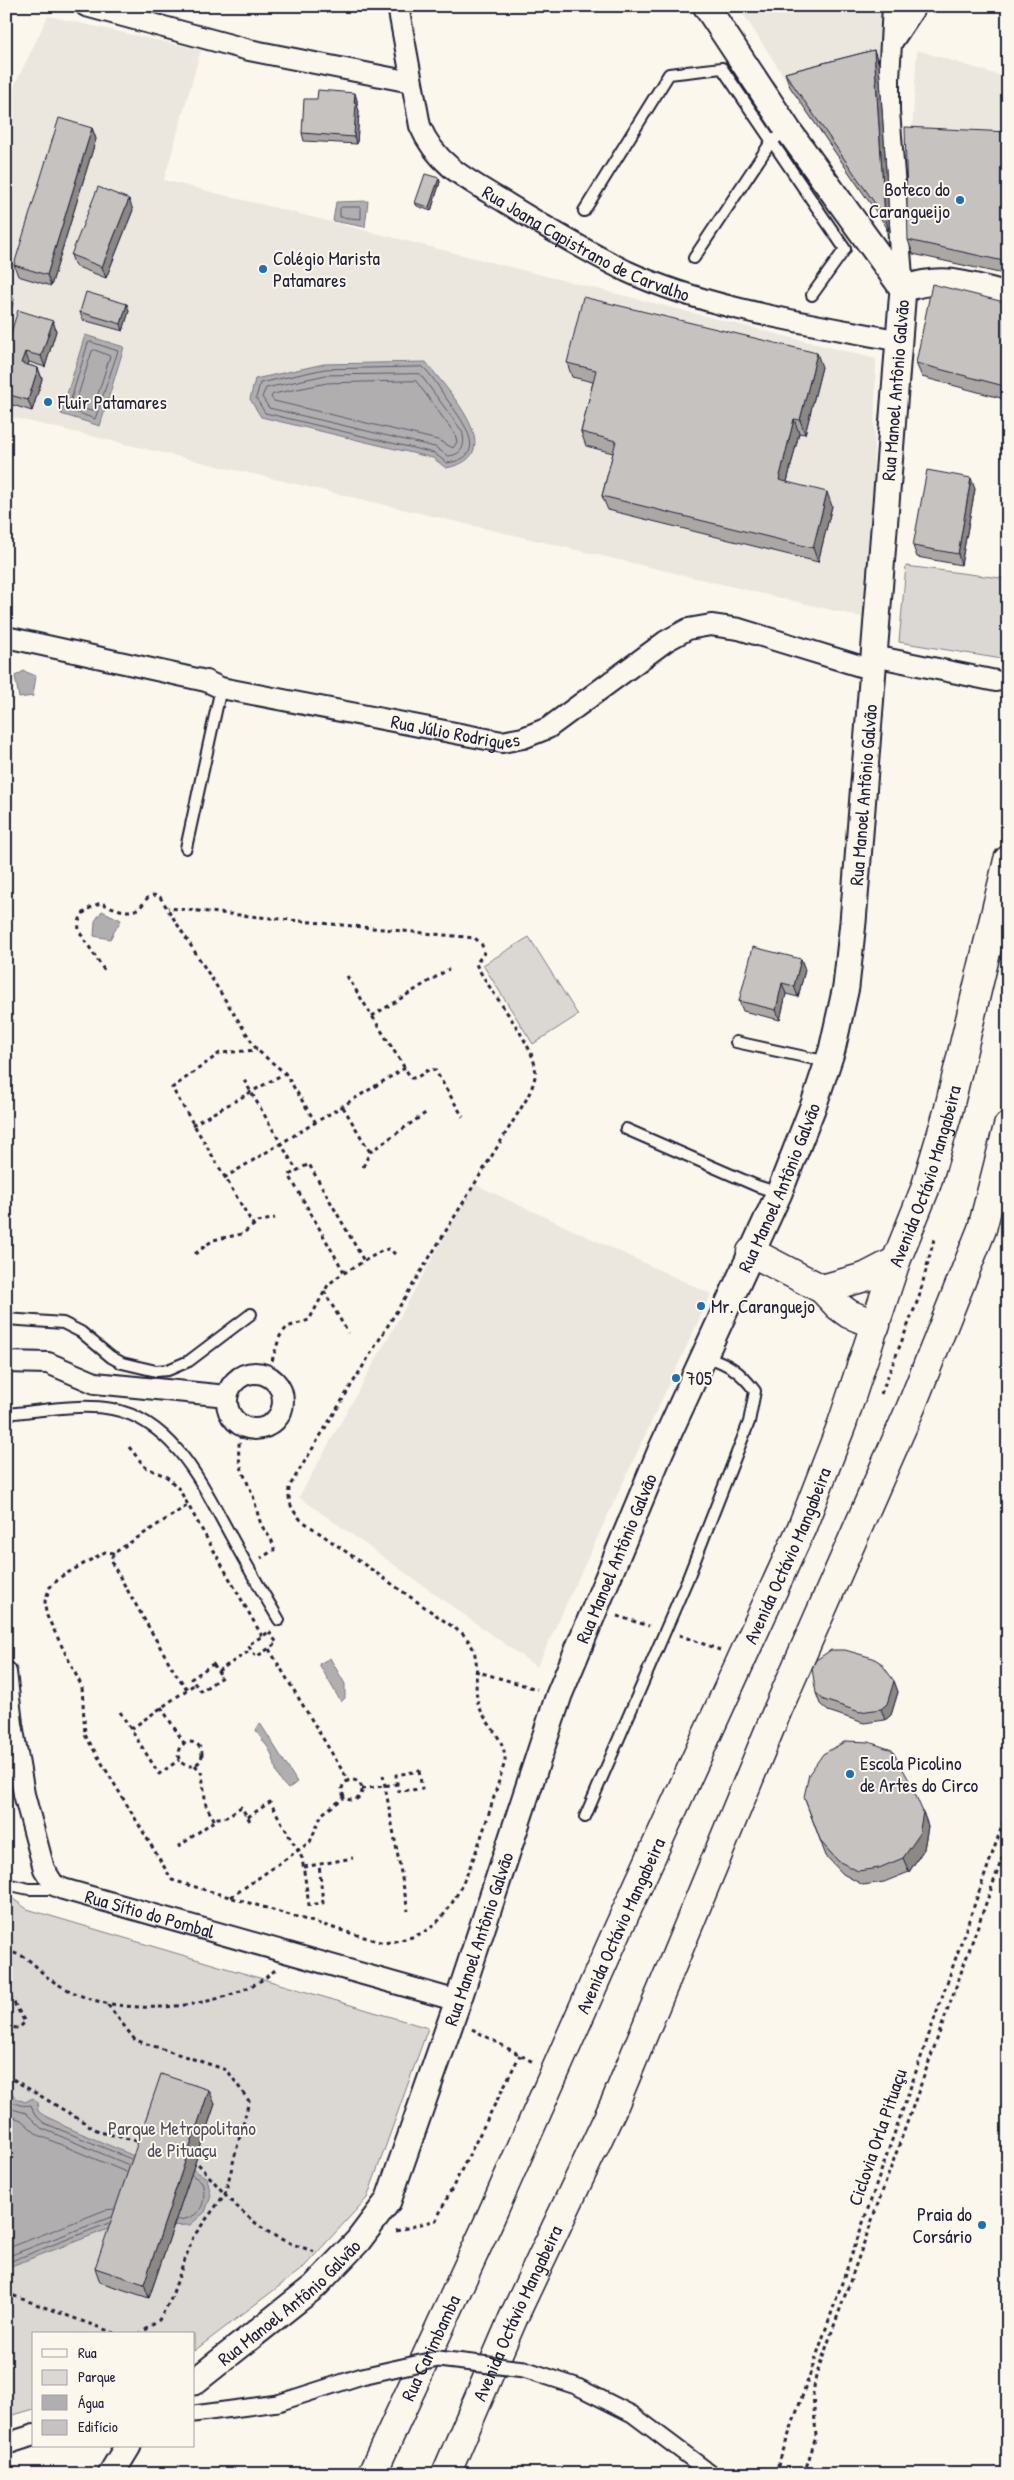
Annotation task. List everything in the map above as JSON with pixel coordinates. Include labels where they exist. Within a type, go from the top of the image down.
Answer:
[{"type":"main road","name":"Avenida Octávio Mangabeira","points":[[488,2224],[619,1928],[802,1527],[842,1424],[896,1261],[925,1189],[948,1112],[1008,860]]},
{"type":"main road","name":"Avenida Octávio Mangabeira","points":[[446,2474],[515,2314],[615,2103],[778,1709],[911,1407],[982,1229],[1008,1126]]},
{"type":"main road","points":[[751,1252],[822,1289],[843,1310],[876,1325]]},
{"type":"main road","points":[[822,1289],[865,1277],[896,1261]]},
{"type":"main road","name":"Rua Carimbamba","points":[[372,2474],[488,2224]]},
{"type":"street","points":[[86,6],[249,50],[411,82]]},
{"type":"street","name":"Rua Joana Capistrano de Carvalho","points":[[398,6],[420,126],[427,143],[456,173],[556,233],[628,271],[701,298],[795,320],[900,341]]},
{"type":"street","name":"Rua Manoel Antônio Galvão","points":[[195,2381],[283,2313],[340,2262],[388,2201],[455,2010],[559,1695],[654,1468],[779,1193],[828,1062],[846,987],[874,663],[903,289],[779,136],[730,62],[706,6]]},
{"type":"street","points":[[894,6],[889,79],[889,111],[903,289],[935,280],[953,281],[1008,295]]},
{"type":"street","points":[[892,42],[916,6]]},
{"type":"street","name":"Rua Júlio Rodrigues","points":[[6,637],[206,681],[221,688],[502,742],[523,738],[548,728],[666,641],[688,629],[712,625],[739,629],[874,663]]},
{"type":"street","points":[[874,663],[996,681]]},
{"type":"street","points":[[6,1362],[48,1363],[95,1383],[227,1396]]},
{"type":"street","points":[[255,1373],[267,1376],[277,1383],[282,1394],[283,1407],[277,1418],[268,1426],[255,1430],[243,1427],[233,1419],[227,1408],[227,1396],[232,1384],[242,1376],[255,1373]]},
{"type":"street","name":"Rua Sítio do Pombal","points":[[6,1672],[12,1724],[24,1794],[44,1869],[54,1885],[292,1954],[455,2010]]},
{"type":"street","points":[[195,2414],[278,2403],[362,2376],[438,2359],[524,2369],[576,2386],[632,2414],[712,2474]]},
{"type":"street","points":[[6,2444],[32,2436]]},
{"type":"street","points":[[112,2474],[127,2448]]},
{"type":"lane","points":[[584,211],[669,74],[730,62]]},
{"type":"lane","points":[[694,258],[779,136],[845,249],[812,294]]},
{"type":"lane","points":[[186,848],[221,688]]},
{"type":"lane","points":[[736,1042],[828,1062]]},
{"type":"lane","points":[[626,1129],[756,1186],[779,1193]]},
{"type":"lane","points":[[6,1319],[63,1323],[81,1332],[111,1357],[122,1363],[156,1371],[168,1370],[189,1361],[251,1314]]},
{"type":"lane","points":[[585,1817],[688,1578],[749,1422],[755,1391],[741,1372],[720,1360],[705,1356]]},
{"type":"lane","points":[[6,1414],[93,1407],[114,1410],[129,1415],[152,1427],[168,1439],[196,1474],[279,1620]]},
{"type":"lane","points":[[6,1884],[29,1890],[63,1889]]},
{"type":"path","points":[[104,970],[79,930],[78,923],[81,914],[90,907],[100,903],[125,911],[134,911],[152,895],[160,897],[257,1050],[284,1073],[316,1123]]},
{"type":"path","points":[[114,1553],[105,1552],[62,1576],[50,1587],[45,1601],[46,1614],[82,1687],[85,1735],[172,1880],[384,1943],[411,1938],[434,1925],[452,1904],[465,1880],[505,1762],[506,1751],[501,1740],[480,1708],[475,1687],[475,1655],[463,1634],[301,1520],[292,1510],[288,1500],[288,1493],[289,1487],[526,1100],[533,1085],[536,1068],[529,1049],[481,975],[476,964],[484,953],[482,945],[475,938],[168,908]]},
{"type":"path","points":[[372,1016],[449,969]]},
{"type":"path","points":[[347,976],[411,1078],[415,1079],[427,1070],[435,1070],[463,1117]]},
{"type":"path","points":[[254,1226],[173,1092],[174,1084],[220,1053],[257,1050]]},
{"type":"path","points":[[224,1178],[405,1068]]},
{"type":"path","points":[[192,1125],[284,1073]]},
{"type":"path","points":[[244,1080],[297,1171]]},
{"type":"path","points":[[343,1107],[370,1152]]},
{"type":"path","points":[[363,1167],[370,1152],[409,1122],[427,1112]]},
{"type":"path","points":[[344,1272],[289,1175],[308,1164],[364,1261]]},
{"type":"path","points":[[195,1254],[213,1240],[242,1234],[267,1218],[275,1218]]},
{"type":"path","points":[[267,1376],[280,1336],[287,1327],[309,1320],[317,1308],[324,1291],[344,1272],[385,1249],[389,1249],[395,1254]]},
{"type":"path","points":[[324,1291],[348,1333]]},
{"type":"path","points":[[229,1578],[274,1550],[274,1543],[262,1526],[252,1493],[238,1462],[238,1444],[243,1427]]},
{"type":"path","points":[[129,1447],[145,1466],[172,1482],[188,1505],[262,1636]]},
{"type":"path","points":[[187,1689],[174,1671],[113,1565],[111,1558],[114,1553],[188,1505]]},
{"type":"path","points":[[269,1632],[277,1643],[268,1648],[256,1657],[248,1645],[269,1632]]},
{"type":"path","points":[[268,1648],[348,1780],[359,1782],[362,1790]]},
{"type":"path","points":[[218,1671],[251,1650]]},
{"type":"path","points":[[213,1664],[218,1671],[222,1677],[201,1691],[192,1678],[213,1664]]},
{"type":"path","points":[[475,1671],[559,1695]]},
{"type":"path","points":[[131,1729],[195,1684]]},
{"type":"path","points":[[161,1708],[184,1743]]},
{"type":"path","points":[[120,1712],[159,1774],[179,1760]]},
{"type":"path","points":[[184,1743],[195,1743],[199,1747],[202,1758],[195,1764],[184,1765],[179,1760],[179,1749],[184,1743]]},
{"type":"path","points":[[195,1764],[202,1774],[204,1800],[215,1821]]},
{"type":"path","points":[[419,1771],[422,1789],[398,1791],[397,1784],[396,1775],[419,1771]]},
{"type":"path","points":[[383,1775],[408,1911]]},
{"type":"path","points":[[346,1797],[343,1786],[348,1780]]},
{"type":"path","points":[[231,1897],[313,1838],[322,1814],[346,1797],[356,1799],[362,1790],[397,1784]]},
{"type":"path","points":[[248,1817],[270,1802],[298,1850],[304,1867],[309,1905],[323,1903],[319,1864]]},
{"type":"path","points":[[178,1847],[215,1821],[226,1817],[240,1807],[252,1824]]},
{"type":"path","name":"Ciclovia Orla Pituaçu","points":[[774,2474],[1008,1809]]},
{"type":"path","points":[[804,2474],[816,2437],[813,2393],[816,2376],[1008,1842]]},
{"type":"path","points":[[304,1867],[353,1858]]},
{"type":"path","points":[[6,1950],[26,1958],[48,1978],[78,1994],[108,2005],[141,2008],[207,2000],[242,1991],[269,1975],[292,1954]]},
{"type":"path","points":[[6,1989],[25,2022],[19,2028],[6,2027]]},
{"type":"path","points":[[108,2005],[135,2040],[228,2070],[249,2101],[225,2194],[193,2236],[170,2301],[159,2320],[143,2332]]},
{"type":"path","points":[[455,2010],[520,2055],[555,2075]]},
{"type":"path","points":[[358,2241],[436,2220],[520,2055]]},
{"type":"path","points":[[6,2074],[100,2132],[142,2143]]},
{"type":"path","points":[[186,2154],[193,2158],[225,2194],[254,2222],[276,2236],[340,2262]]},
{"type":"path","points":[[6,2294],[111,2332]]},
{"type":"shaded area","points":[[738,6],[885,6],[881,61],[788,83]]},
{"type":"shaded area","name":"Colégio Marista Patamares","points":[[48,16],[201,50],[164,180],[876,359],[870,619],[6,416],[6,103]]},
{"type":"shaded area","points":[[917,50],[1008,78],[1008,141],[912,132]]},
{"type":"shaded area","points":[[474,1184],[711,1294],[537,1667],[299,1497]]},
{"type":"green space","points":[[906,566],[1008,579],[1008,660],[899,642]]},
{"type":"green space","points":[[529,937],[578,1015],[533,1044],[483,965]]},
{"type":"green space","name":"Parque Metropolitano de Pituaçu","points":[[6,1894],[27,1909],[428,2028],[367,2198],[303,2268],[195,2350],[195,2332],[32,2332],[32,2410],[6,2417]]},
{"type":"water","points":[[368,201],[365,227],[333,221],[336,202]]},
{"type":"water","points":[[85,335],[124,347],[100,426],[61,414]]},
{"type":"water","points":[[426,362],[459,405],[469,421],[474,437],[474,450],[465,461],[446,468],[433,458],[261,417],[250,399],[255,379],[324,364]]},
{"type":"water","points":[[24,671],[36,676],[33,696],[19,698],[15,676]]},
{"type":"water","points":[[102,911],[121,920],[110,939],[94,936],[95,921]]},
{"type":"water","points":[[330,1658],[345,1684],[345,1698],[341,1702],[319,1664]]},
{"type":"water","points":[[260,1723],[297,1782],[288,1789],[276,1772],[268,1747],[256,1730]]},
{"type":"water","points":[[6,2086],[16,2098],[25,2102],[33,2098],[37,2102],[38,2111],[64,2126],[134,2156],[192,2169],[207,2178],[211,2196],[205,2212],[190,2225],[111,2228],[6,2268]]},
{"type":"building","points":[[874,50],[885,218],[785,73]]},
{"type":"building","points":[[318,90],[355,93],[354,137],[302,133],[304,99],[317,99]]},
{"type":"building","points":[[59,118],[92,128],[47,275],[14,265]]},
{"type":"building","name":"Boteco do Carangueijo","points":[[905,127],[1008,132],[1008,262],[908,240]]},
{"type":"building","points":[[425,174],[439,178],[429,207],[415,203]]},
{"type":"building","points":[[98,187],[129,199],[102,267],[71,255]]},
{"type":"building","points":[[932,284],[1008,303],[1008,387],[916,363]]},
{"type":"building","points":[[86,292],[127,304],[121,324],[80,312]]},
{"type":"building","points":[[583,297],[817,353],[800,420],[794,419],[779,480],[827,492],[813,548],[602,496],[616,441],[581,432],[596,370],[567,363]]},
{"type":"building","points":[[18,310],[53,321],[41,356],[25,352],[21,363],[38,368],[28,400],[6,394],[6,349]]},
{"type":"building","points":[[927,470],[971,478],[958,554],[913,546]]},
{"type":"building","points":[[753,947],[801,959],[794,986],[782,983],[776,1010],[739,1001]]},
{"type":"building","points":[[831,1650],[845,1650],[873,1658],[881,1663],[894,1681],[887,1704],[881,1709],[860,1712],[824,1700],[816,1693],[812,1669],[816,1660]]},
{"type":"building","points":[[846,1741],[869,1742],[892,1750],[909,1780],[923,1812],[919,1835],[903,1858],[879,1868],[858,1871],[838,1861],[821,1842],[804,1797],[809,1774],[823,1754]]},
{"type":"building","points":[[161,2074],[209,2090],[144,2284],[95,2268]]},
{"type":"place","name":"Boteco do Carangueijo","points":[[960,200]]},
{"type":"place","name":"Colégio Marista Patamares","points":[[263,269]]},
{"type":"place","name":"Fluir Patamares","points":[[48,402]]},
{"type":"place","name":"Mr. Caranguejo","points":[[701,1306]]},
{"type":"place","name":"705","points":[[676,1378]]},
{"type":"place","name":"Escola Picolino de Artes do Circo","points":[[850,1774]]},
{"type":"place","name":"Praia do Corsário","points":[[982,2225]]}]
